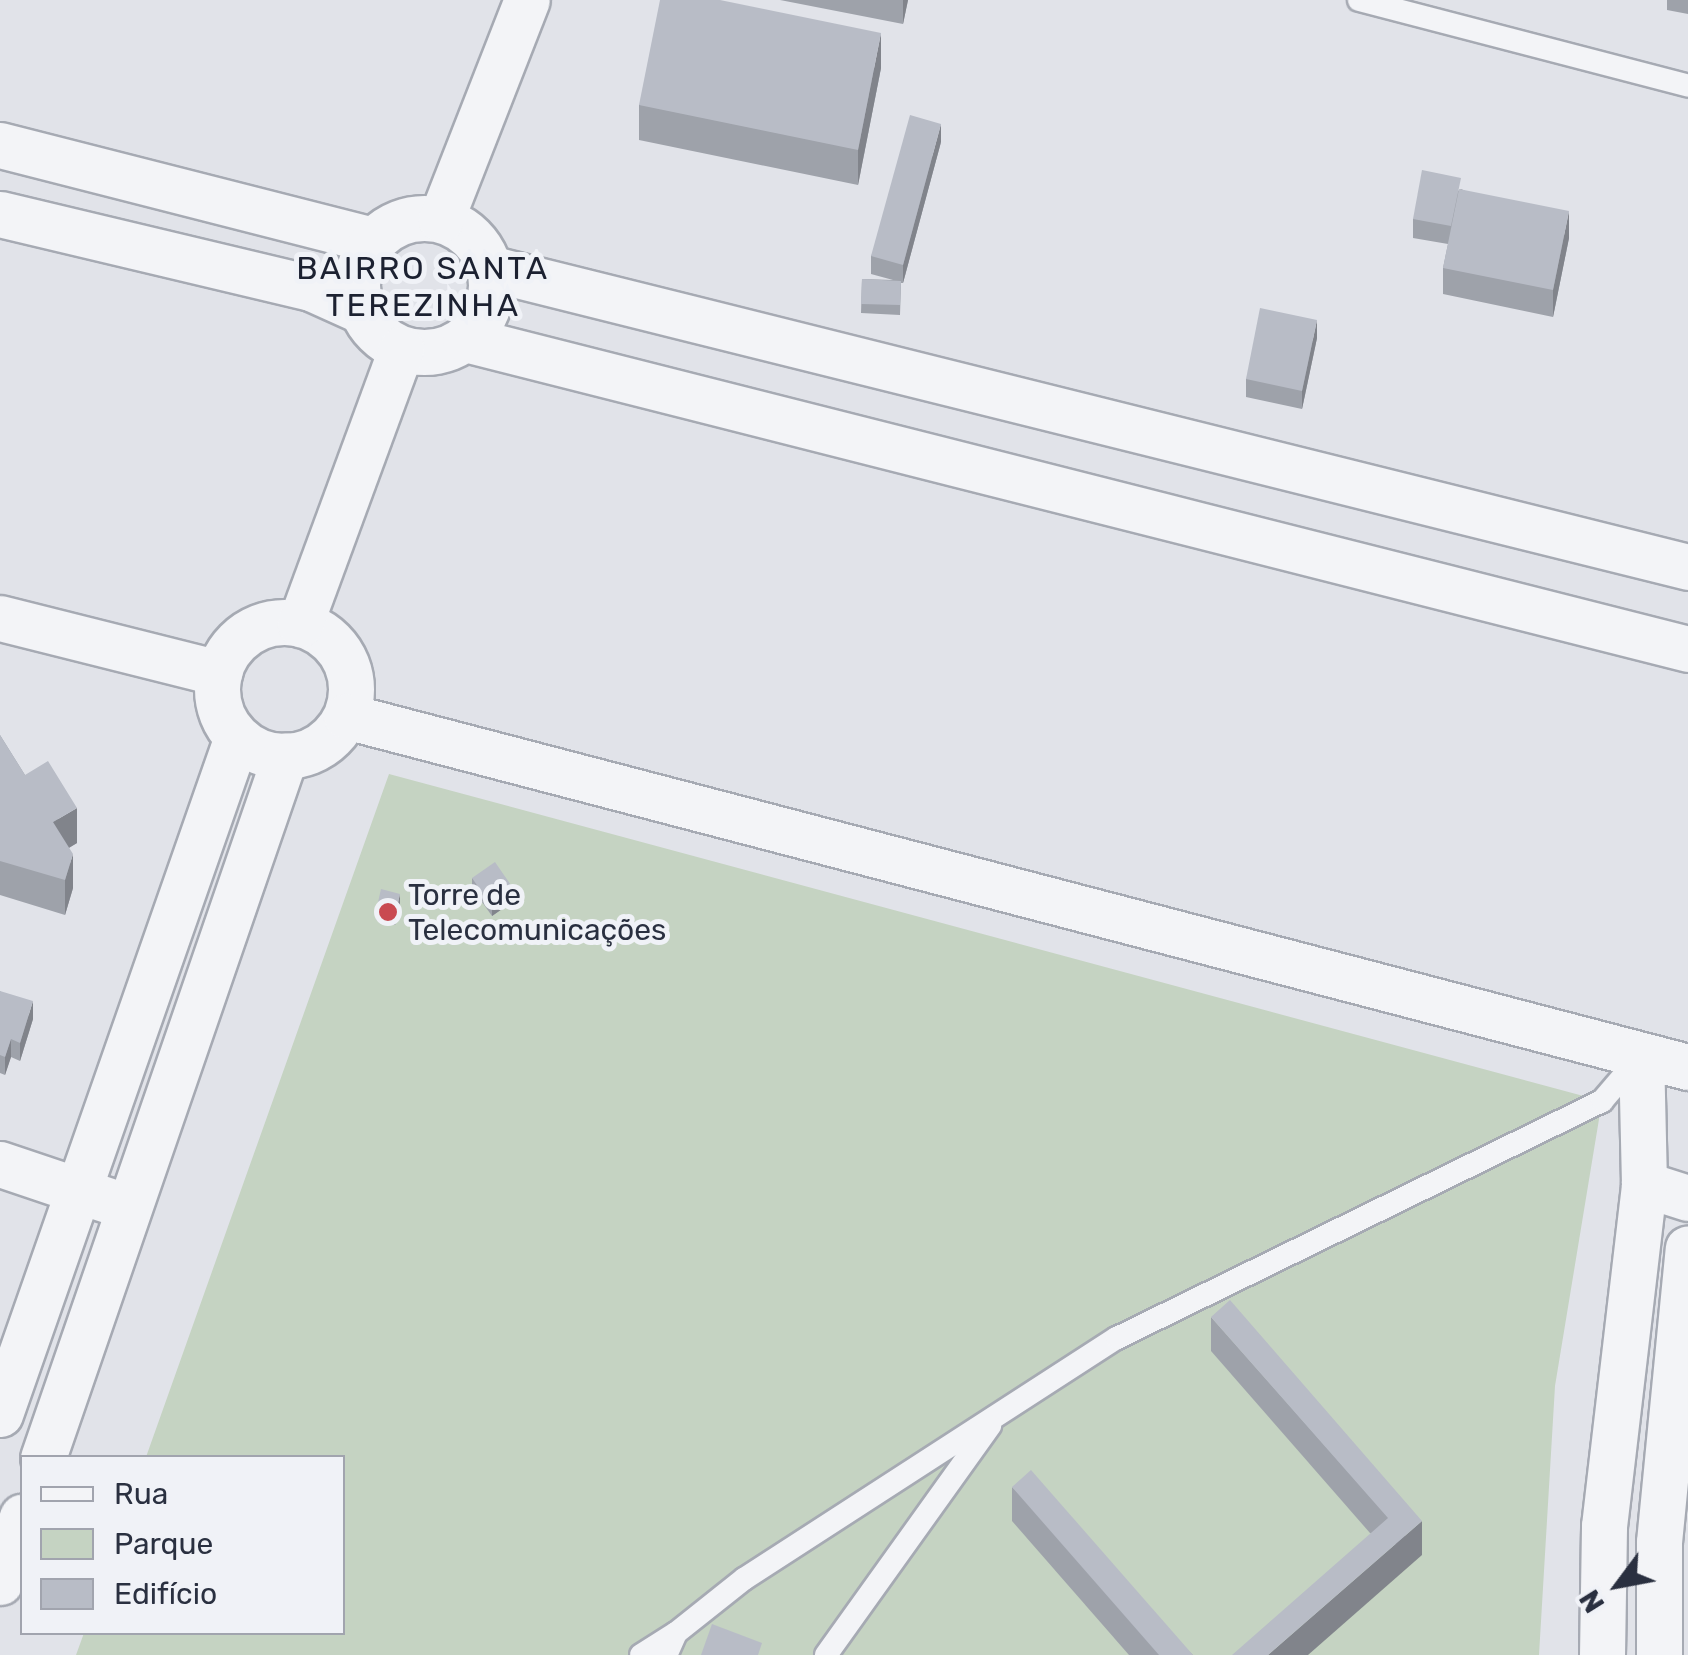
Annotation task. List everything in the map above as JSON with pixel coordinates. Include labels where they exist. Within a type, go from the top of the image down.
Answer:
[{"type":"street","points":[[441,220],[527,0]]},
{"type":"street","points":[[0,145],[373,240]]},
{"type":"street","points":[[0,214],[311,288],[362,311]]},
{"type":"street","points":[[465,339],[488,307],[489,268],[472,237],[441,220],[404,220],[373,240],[357,274],[362,311],[372,328],[401,349],[426,353],[465,339],[1688,649]]},
{"type":"street","points":[[489,268],[1688,567]]},
{"type":"street","points":[[300,624],[401,349]]},
{"type":"street","points":[[0,618],[219,674]]},
{"type":"street","points":[[279,622],[300,624],[318,631],[344,660],[350,678],[346,716],[322,745],[286,756],[237,737],[220,708],[219,674],[240,638],[279,622]]},
{"type":"street","points":[[346,716],[1688,1067]]},
{"type":"street","points":[[0,1414],[237,737]]},
{"type":"street","points":[[44,1455],[286,756]]},
{"type":"street","points":[[1602,1655],[1604,1526],[1644,1184],[1642,1055]]},
{"type":"street","points":[[0,1164],[129,1208]]},
{"type":"street","points":[[1644,1184],[1688,1198]]},
{"type":"street","points":[[1659,1655],[1659,1542],[1688,1248]]},
{"type":"street","points":[[0,1582],[20,1523]]},
{"type":"lane","points":[[1359,0],[1688,86]]},
{"type":"lane","points":[[642,1655],[744,1579],[1117,1338],[1602,1101],[1642,1055]]},
{"type":"lane","points":[[826,1655],[998,1414]]},
{"type":"lane","points":[[666,1655],[676,1633]]},
{"type":"green space","points":[[389,774],[1602,1101],[1555,1386],[1539,1655],[76,1655],[83,1635],[345,1635],[345,1455],[147,1455]]},
{"type":"building","points":[[660,0],[720,0],[881,33],[858,150],[639,105]]},
{"type":"building","points":[[910,115],[941,124],[903,265],[871,256]]},
{"type":"building","points":[[1422,170],[1461,178],[1451,226],[1413,219]]},
{"type":"building","points":[[1459,189],[1569,211],[1553,290],[1443,268]]},
{"type":"building","points":[[862,279],[901,281],[900,305],[861,304]]},
{"type":"building","points":[[1260,308],[1317,320],[1302,391],[1246,379]]},
{"type":"building","points":[[0,735],[25,775],[48,761],[77,808],[53,822],[73,854],[65,880],[0,861]]},
{"type":"building","points":[[495,862],[515,891],[492,907],[472,878]]},
{"type":"building","points":[[381,889],[400,894],[395,916],[376,911]]},
{"type":"building","points":[[0,991],[33,1001],[20,1043],[11,1039],[5,1057],[0,1055]]},
{"type":"building","points":[[1230,1300],[1422,1521],[1268,1655],[1232,1655],[1388,1518],[1211,1317]]},
{"type":"building","points":[[1031,1470],[1193,1655],[1159,1655],[1012,1487]]},
{"type":"building","points":[[712,1624],[762,1643],[758,1655],[701,1655]]},
{"type":"place","name":"Torre de Telecomunicações","points":[[388,912]]},
{"type":"district","name":"BAIRRO SANTA TEREZINHA","points":[[423,288]]}]
